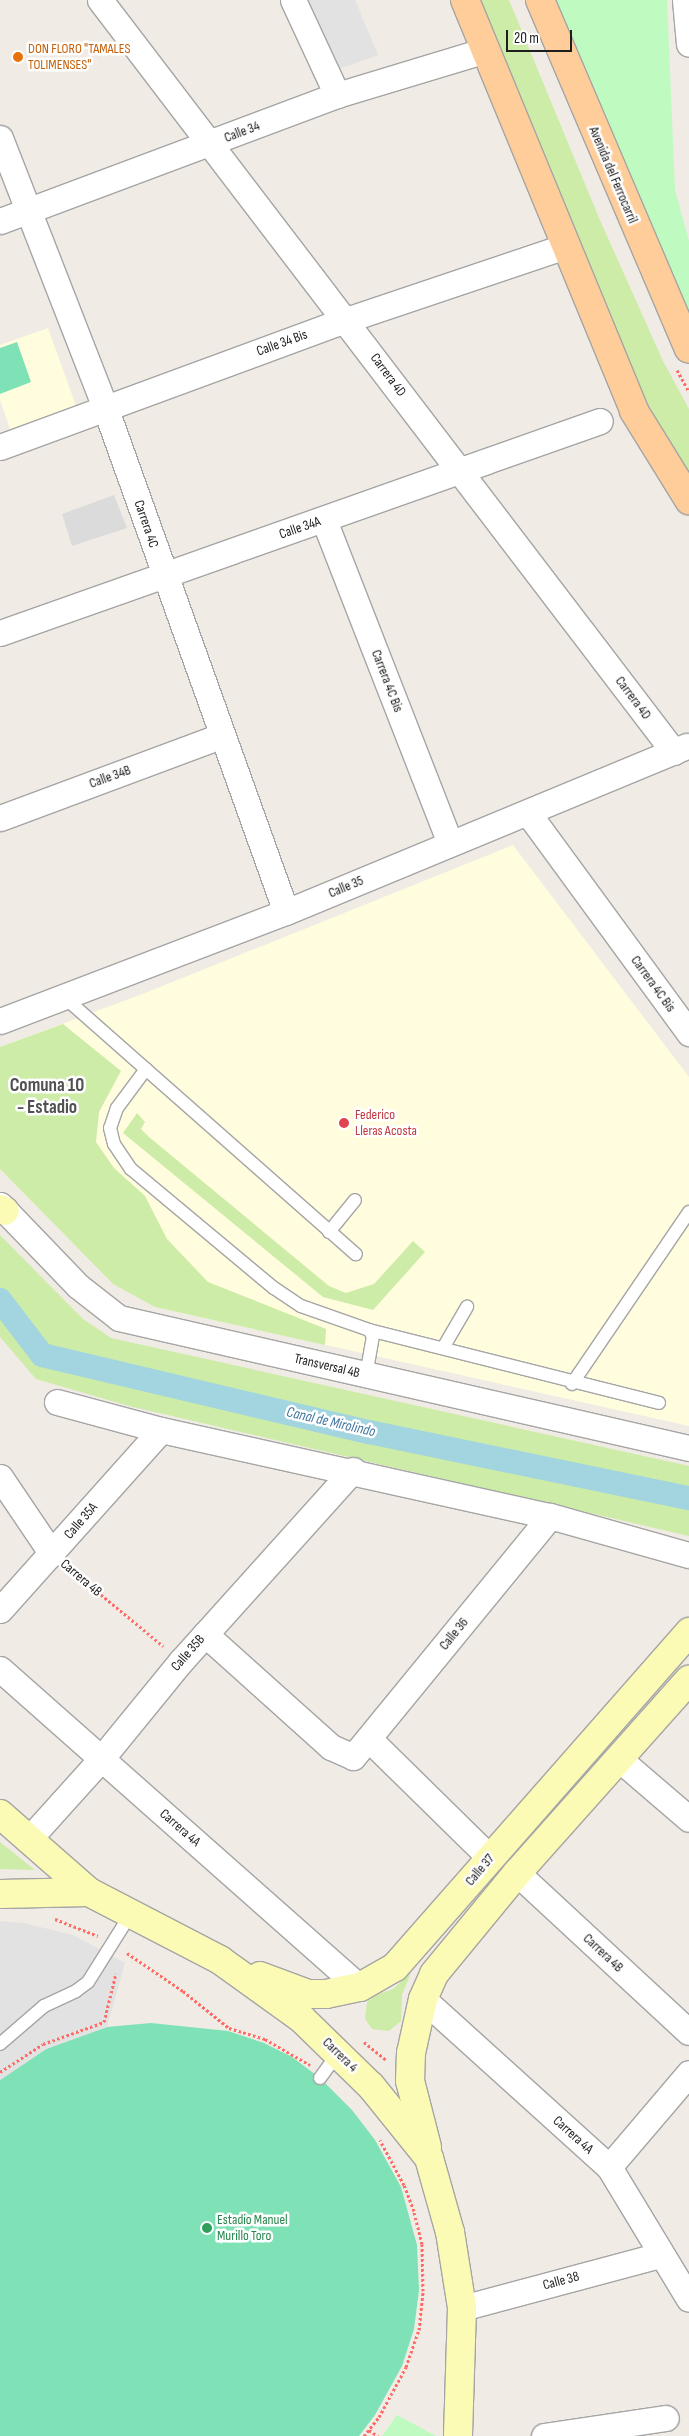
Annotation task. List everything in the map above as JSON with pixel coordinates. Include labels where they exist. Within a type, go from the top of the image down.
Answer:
[{"type":"main road","points":[[465,0],[634,411],[689,500]]},
{"type":"main road","name":"Avenida del Ferrocarril","points":[[540,0],[689,349]]},
{"type":"main road","name":"Calle 37","points":[[220,1960],[308,1994],[343,1992],[360,1987],[395,1968],[689,1632]]},
{"type":"main road","points":[[429,2158],[410,2081],[411,2053],[423,1999],[434,1974],[517,1874],[689,1680]]},
{"type":"main road","name":"Carrera 4","points":[[0,1814],[89,1892],[130,1915],[220,1960],[262,1988],[335,2060],[402,2121],[429,2158],[450,2232],[462,2308],[458,2436]]},
{"type":"main road","points":[[0,1894],[89,1892]]},
{"type":"street","name":"Carrera 4D","points":[[100,0],[459,468],[681,749]]},
{"type":"street","points":[[292,0],[337,95]]},
{"type":"street","points":[[685,0],[689,44]]},
{"type":"street","name":"Calle 34","points":[[0,221],[337,95],[486,50]]},
{"type":"street","name":"Carrera 4C","points":[[0,138],[105,407],[221,736],[286,912]]},
{"type":"street","name":"Calle 34 Bis","points":[[0,447],[346,320],[566,246]]},
{"type":"street","name":"Calle 34A","points":[[0,633],[324,520],[459,468],[600,421]]},
{"type":"street","name":"Carrera 4C Bis","points":[[324,520],[450,843]]},
{"type":"street","name":"Calle 34B","points":[[0,818],[221,736]]},
{"type":"street","name":"Calle 35","points":[[0,1021],[286,912],[681,749]]},
{"type":"street","name":"Carrera 4C Bis","points":[[528,813],[689,1033]]},
{"type":"street","name":"Transversal 4B","points":[[2,1208],[78,1286],[119,1318],[689,1448]]},
{"type":"street","points":[[57,1402],[161,1430],[353,1470],[550,1516],[689,1555]]},
{"type":"street","name":"Calle 35A","points":[[0,1610],[161,1430]]},
{"type":"street","name":"Calle 35B","points":[[28,1840],[101,1759],[181,1661],[353,1470]]},
{"type":"street","name":"Carrera 4B","points":[[0,1477],[52,1554]]},
{"type":"street","name":"Calle 36","points":[[364,1745],[550,1516]]},
{"type":"street","points":[[205,1634],[331,1748],[353,1756],[364,1745],[490,1858]]},
{"type":"street","name":"Carrera 4A","points":[[0,1669],[360,1987]]},
{"type":"street","points":[[619,1759],[689,1819]]},
{"type":"street","name":"Carrera 4B","points":[[517,1874],[689,2032]]},
{"type":"street","name":"Carrera 4A","points":[[423,1999],[608,2167],[660,2255],[689,2299]]},
{"type":"street","points":[[608,2167],[689,2073]]},
{"type":"street","name":"Calle 38","points":[[462,2308],[660,2255]]},
{"type":"street","points":[[544,2436],[666,2418]]},
{"type":"lane","points":[[64,997],[356,1254]]},
{"type":"lane","points":[[146,1069],[117,1108],[110,1128],[114,1144],[131,1169],[274,1288],[301,1306],[369,1330],[443,1348],[572,1384],[659,1403]]},
{"type":"lane","points":[[330,1232],[355,1200]]},
{"type":"lane","points":[[572,1384],[689,1212]]},
{"type":"lane","points":[[443,1348],[467,1307]]},
{"type":"lane","points":[[366,1375],[373,1336],[369,1330]]},
{"type":"lane","points":[[0,2044],[44,2006],[81,1988],[94,1974],[111,1943],[130,1915]]},
{"type":"path","name":"Carrera 4B","points":[[52,1554],[181,1661]]},
{"type":"path","points":[[45,1916],[78,1926],[111,1943]]},
{"type":"path","points":[[119,1959],[123,1951],[183,1991],[229,2028],[410,2081]]},
{"type":"path","points":[[0,2072],[43,2044],[104,2022],[117,1968]]},
{"type":"path","points":[[364,2436],[406,2368],[419,2330],[423,2290],[422,2244],[414,2212],[404,2185],[379,2137]]},
{"type":"path","points":[[369,2430],[378,2436]]},
{"type":"shaded area","points":[[300,0],[355,0],[378,55],[333,71]]},
{"type":"shaded area","points":[[48,328],[76,406],[10,429],[0,400],[0,345]]},
{"type":"shaded area","points":[[114,495],[127,528],[72,546],[62,514]]},
{"type":"shaded area","name":"Federico Lleras Acosta","points":[[513,845],[689,1077],[689,1426],[155,1307],[113,1284],[0,1169],[0,1047],[145,993]]},
{"type":"shaded area","points":[[0,1921],[23,1923],[73,1935],[125,1963],[107,2027],[46,2049],[0,2080]]},
{"type":"green space","points":[[477,0],[509,0],[599,218],[663,361],[689,409],[689,476],[656,427],[586,267]]},
{"type":"green space","points":[[553,0],[667,0],[675,190],[689,241],[689,325]]},
{"type":"green space","points":[[17,342],[31,382],[0,394],[0,348]]},
{"type":"green space","points":[[63,1024],[121,1071],[99,1112],[96,1142],[114,1168],[145,1196],[167,1239],[208,1282],[326,1329],[325,1345],[155,1307],[113,1284],[0,1169],[0,1047]]},
{"type":"green space","points":[[137,1113],[145,1122],[141,1129],[149,1137],[329,1286],[346,1293],[374,1284],[413,1241],[425,1252],[373,1310],[323,1297],[123,1133]]},
{"type":"green space","points":[[0,1235],[83,1319],[111,1338],[689,1466],[689,1536],[129,1406],[36,1379],[0,1337]]},
{"type":"green space","points":[[0,1842],[35,1870],[0,1869]]},
{"type":"green space","points":[[411,1973],[402,1995],[401,2021],[389,2031],[372,2029],[365,2019],[367,2002],[376,1995],[393,1989]]},
{"type":"green space","name":"Estadio Manuel Murillo Toro","points":[[151,2023],[228,2031],[264,2043],[292,2057],[320,2078],[352,2110],[375,2140],[401,2187],[417,2245],[419,2290],[414,2329],[402,2366],[375,2415],[359,2436],[0,2436],[0,2080],[46,2049],[107,2027]]},
{"type":"green space","points":[[397,2415],[436,2436],[382,2436]]},
{"type":"waterway","name":"Canal de Mirolindo","points":[[0,1300],[42,1355],[369,1432],[689,1498]]},
{"type":"place","name":"DON FLORO \"TAMALES TOLIMENSES\"","points":[[18,57]]},
{"type":"place","name":"Federico Lleras Acosta","points":[[344,1123]]},
{"type":"place","name":"Estadio Manuel Murillo Toro","points":[[207,2228]]},
{"type":"district","name":"Comuna 10 - Estadio","points":[[47,1097]]}]
